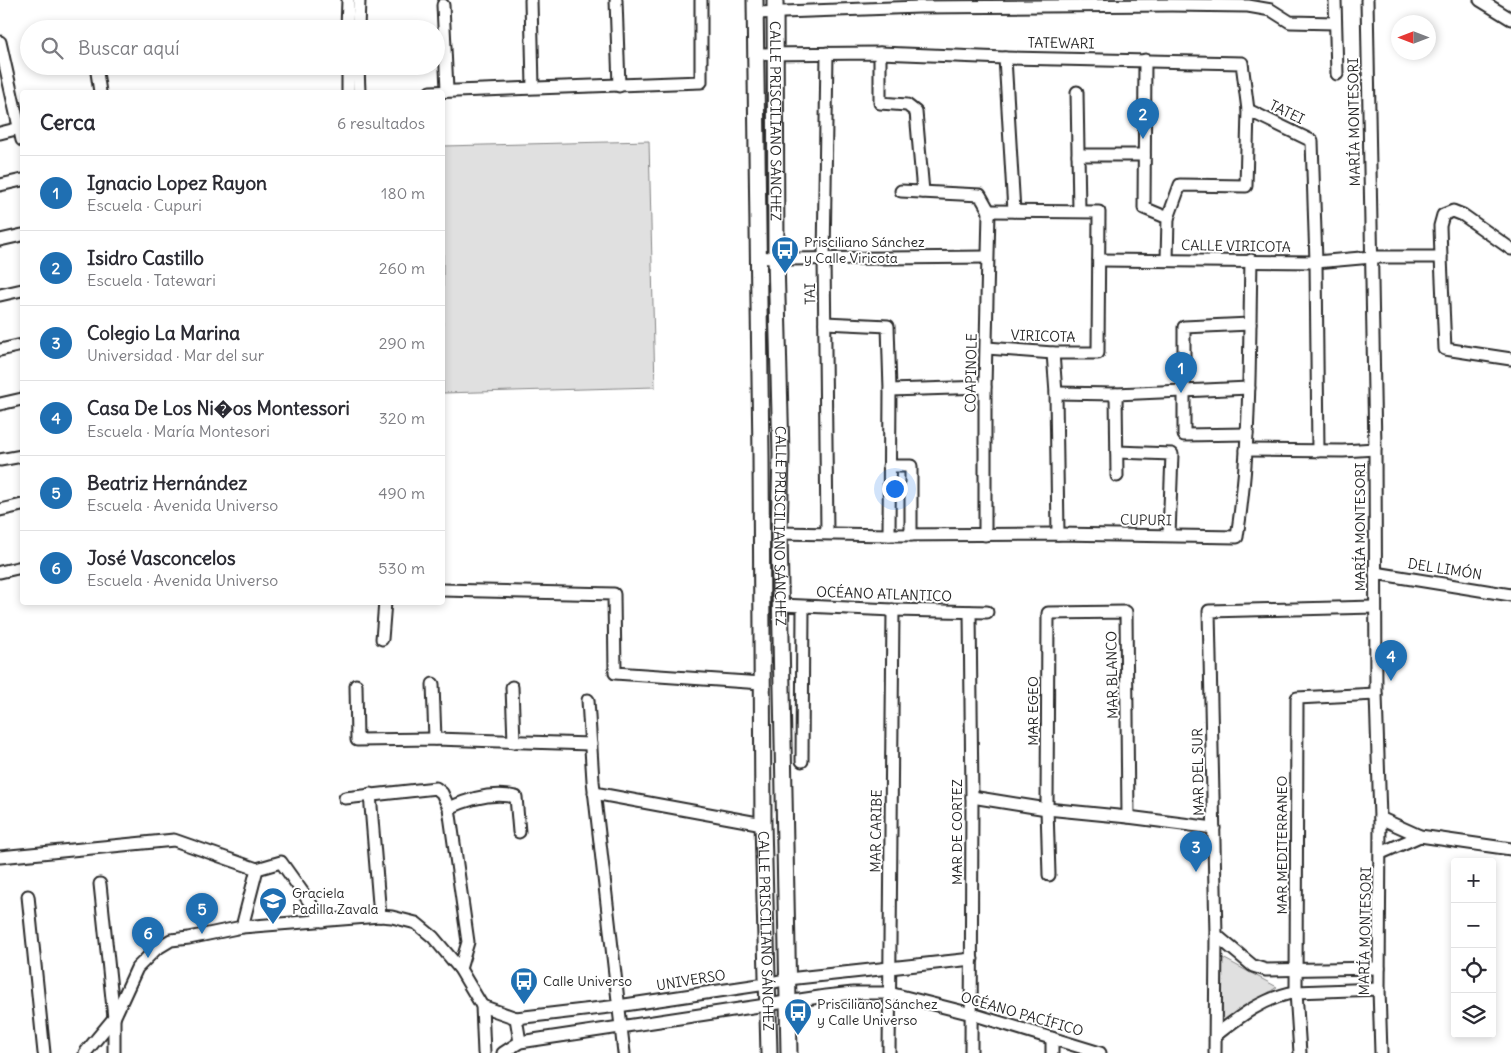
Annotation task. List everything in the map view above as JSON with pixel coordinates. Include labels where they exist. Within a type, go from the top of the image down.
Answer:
[{"type":"main road","name":"CALLE PRISCILIANO SÁNCHEZ","points":[[755,6],[761,465],[763,824],[768,1053]]},
{"type":"main road","name":"CALLE PRISCILIANO SÁNCHEZ","points":[[775,6],[776,258],[781,455],[779,533],[789,1053]]},
{"type":"street","points":[[347,20],[348,0]]},
{"type":"street","points":[[358,20],[359,0]]},
{"type":"street","points":[[531,0],[533,87]]},
{"type":"street","points":[[616,0],[619,86]]},
{"type":"street","points":[[445,48],[447,90],[701,82],[701,0]]},
{"type":"street","points":[[1334,0],[1337,74]]},
{"type":"street","name":"MARÍA MONTESORI","points":[[1367,0],[1375,449],[1376,694],[1381,854],[1379,968],[1381,1053]]},
{"type":"street","points":[[1480,0],[1511,19]]},
{"type":"street","points":[[755,6],[927,7],[1250,3],[1271,10],[1290,22],[1335,22]]},
{"type":"street","points":[[443,5],[444,20]]},
{"type":"street","points":[[0,42],[20,128],[0,133]]},
{"type":"street","name":"TAI","points":[[827,53],[824,258],[827,533]]},
{"type":"street","points":[[880,53],[880,103],[907,105],[916,112],[923,192]]},
{"type":"street","name":"TATEWARI","points":[[755,54],[880,53],[1004,58],[1242,63],[1248,110],[1246,186],[1180,185],[1168,218]]},
{"type":"street","points":[[1004,58],[1014,211]]},
{"type":"street","points":[[1145,60],[1144,208],[1168,218],[1167,260]]},
{"type":"street","points":[[97,75],[100,90]]},
{"type":"street","points":[[348,75],[348,90]]},
{"type":"street","points":[[358,75],[359,90]]},
{"type":"street","points":[[1077,92],[1079,211]]},
{"type":"street","name":"TATEI","points":[[1248,110],[1312,142],[1316,262]]},
{"type":"street","points":[[1078,154],[1144,155]]},
{"type":"street","points":[[0,185],[20,180]]},
{"type":"street","points":[[901,191],[980,195],[989,211],[1099,212],[1099,260]]},
{"type":"street","name":"COAPINOLE","points":[[985,535],[985,387],[989,211]]},
{"type":"street","points":[[1511,249],[1463,215],[1453,211],[1443,215],[1440,226],[1445,348],[1511,359]]},
{"type":"street","points":[[0,240],[20,235]]},
{"type":"street","points":[[757,257],[987,257]]},
{"type":"street","name":"CALLE VIRICOTA","points":[[1099,260],[1316,262],[1372,257],[1441,258]]},
{"type":"street","name":"VIRICOTA","points":[[987,348],[1053,353],[1098,353],[1099,260]]},
{"type":"street","name":"CUPURI","points":[[779,533],[1236,537],[1243,498],[1247,434],[1251,260]]},
{"type":"street","points":[[1316,262],[1318,450]]},
{"type":"street","points":[[0,295],[20,290]]},
{"type":"street","points":[[825,323],[888,326],[890,390],[889,535]]},
{"type":"street","points":[[1247,434],[1184,435],[1184,327],[1250,324]]},
{"type":"street","points":[[0,350],[20,345]]},
{"type":"street","points":[[1053,353],[1056,393],[1058,534]]},
{"type":"street","points":[[890,390],[985,387]]},
{"type":"street","points":[[1056,393],[1116,394],[1248,388]]},
{"type":"street","points":[[1116,394],[1117,476]]},
{"type":"street","points":[[0,404],[20,399]]},
{"type":"street","points":[[1246,450],[1375,449]]},
{"type":"street","points":[[1117,452],[1172,454],[1169,535]]},
{"type":"street","points":[[0,460],[20,456]]},
{"type":"street","points":[[890,466],[911,466],[912,535]]},
{"type":"street","points":[[0,510],[20,505]]},
{"type":"street","points":[[0,572],[20,567]]},
{"type":"street","name":"DEL LIMÓN","points":[[1375,573],[1511,594]]},
{"type":"street","points":[[445,590],[614,594],[616,673],[762,683]]},
{"type":"street","points":[[382,639],[385,605]]},
{"type":"street","name":"OCÉANO ATLANTICO","points":[[780,605],[987,612]]},
{"type":"street","points":[[802,760],[803,607]]},
{"type":"street","name":"MAR DEL SUR","points":[[1214,1052],[1216,1035],[1216,935],[1209,611],[1375,607]]},
{"type":"street","name":"MAR CARIBE","points":[[889,1053],[893,610]]},
{"type":"street","name":"MAR DE CORTEZ","points":[[970,612],[972,796],[971,1053]]},
{"type":"street","name":"MAR BLANCO","points":[[1048,613],[1126,612],[1128,817]]},
{"type":"street","name":"MAR EGEO","points":[[1048,613],[1049,875]]},
{"type":"street","points":[[432,684],[435,739]]},
{"type":"street","points":[[356,686],[357,740],[435,739],[591,744]]},
{"type":"street","points":[[512,687],[514,742]]},
{"type":"street","name":"MAR MEDITERRANEO","points":[[1300,1053],[1296,992],[1297,698],[1376,694]]},
{"type":"street","points":[[588,700],[594,793],[624,1053]]},
{"type":"street","points":[[345,798],[436,788],[442,793],[449,808],[468,942],[460,969]]},
{"type":"street","points":[[594,793],[763,824]]},
{"type":"street","points":[[370,794],[380,916]]},
{"type":"street","points":[[449,808],[466,800],[504,794],[516,797],[520,832]]},
{"type":"street","points":[[972,796],[1048,809],[1214,828]]},
{"type":"street","points":[[1380,818],[1420,836],[1511,849]]},
{"type":"street","points":[[1381,854],[1420,836]]},
{"type":"street","points":[[0,857],[174,840],[257,869],[281,862],[323,920]]},
{"type":"street","points":[[242,927],[257,869]]},
{"type":"street","points":[[100,884],[114,1018],[114,1053]]},
{"type":"street","points":[[28,896],[44,1053]]},
{"type":"street","points":[[85,1053],[114,1018],[137,968],[156,949],[171,940],[242,927],[380,916],[392,916],[416,924],[433,937],[460,969],[482,1006],[484,1053]]},
{"type":"street","points":[[1216,935],[1253,966],[1266,970],[1379,968]]},
{"type":"street","points":[[788,979],[972,959]]},
{"type":"street","name":"UNIVERSO","points":[[482,1006],[516,1018],[618,1006],[788,979]]},
{"type":"street","points":[[1216,1035],[1254,1008],[1283,994],[1379,990]]},
{"type":"street","name":"OCÉANO PACÍFICO","points":[[788,1002],[853,993],[889,993],[972,1014],[1100,1053]]},
{"type":"street","points":[[503,1053],[520,1042],[788,1002]]},
{"type":"street","points":[[516,1018],[520,1042]]},
{"type":"street","points":[[1052,1038],[1052,1053]]},
{"type":"shaded area","points":[[649,141],[655,387],[445,393],[445,146]]},
{"type":"shaded area","points":[[1221,957],[1277,987],[1223,1022]]},
{"type":"place","name":"Isidro Castillo","points":[[1143,139]]},
{"type":"place","name":"Prisciliano Sánchez y Calle Viricota","points":[[785,274]]},
{"type":"place","name":"Ignacio Lopez Rayon","points":[[1181,393]]},
{"type":"place","name":"Casa De Los Ni�os Montessori","points":[[1391,681]]},
{"type":"place","name":"Colegio La Marina","points":[[1196,872]]},
{"type":"place","name":"Graciela Padilla Zavala","points":[[273,925]]},
{"type":"place","name":"Beatriz Hernández","points":[[202,934]]},
{"type":"place","name":"José Vasconcelos","points":[[148,958]]},
{"type":"place","name":"Calle Universo","points":[[524,1005]]},
{"type":"place","name":"Prisciliano Sánchez y Calle Universo","points":[[798,1036]]}]
